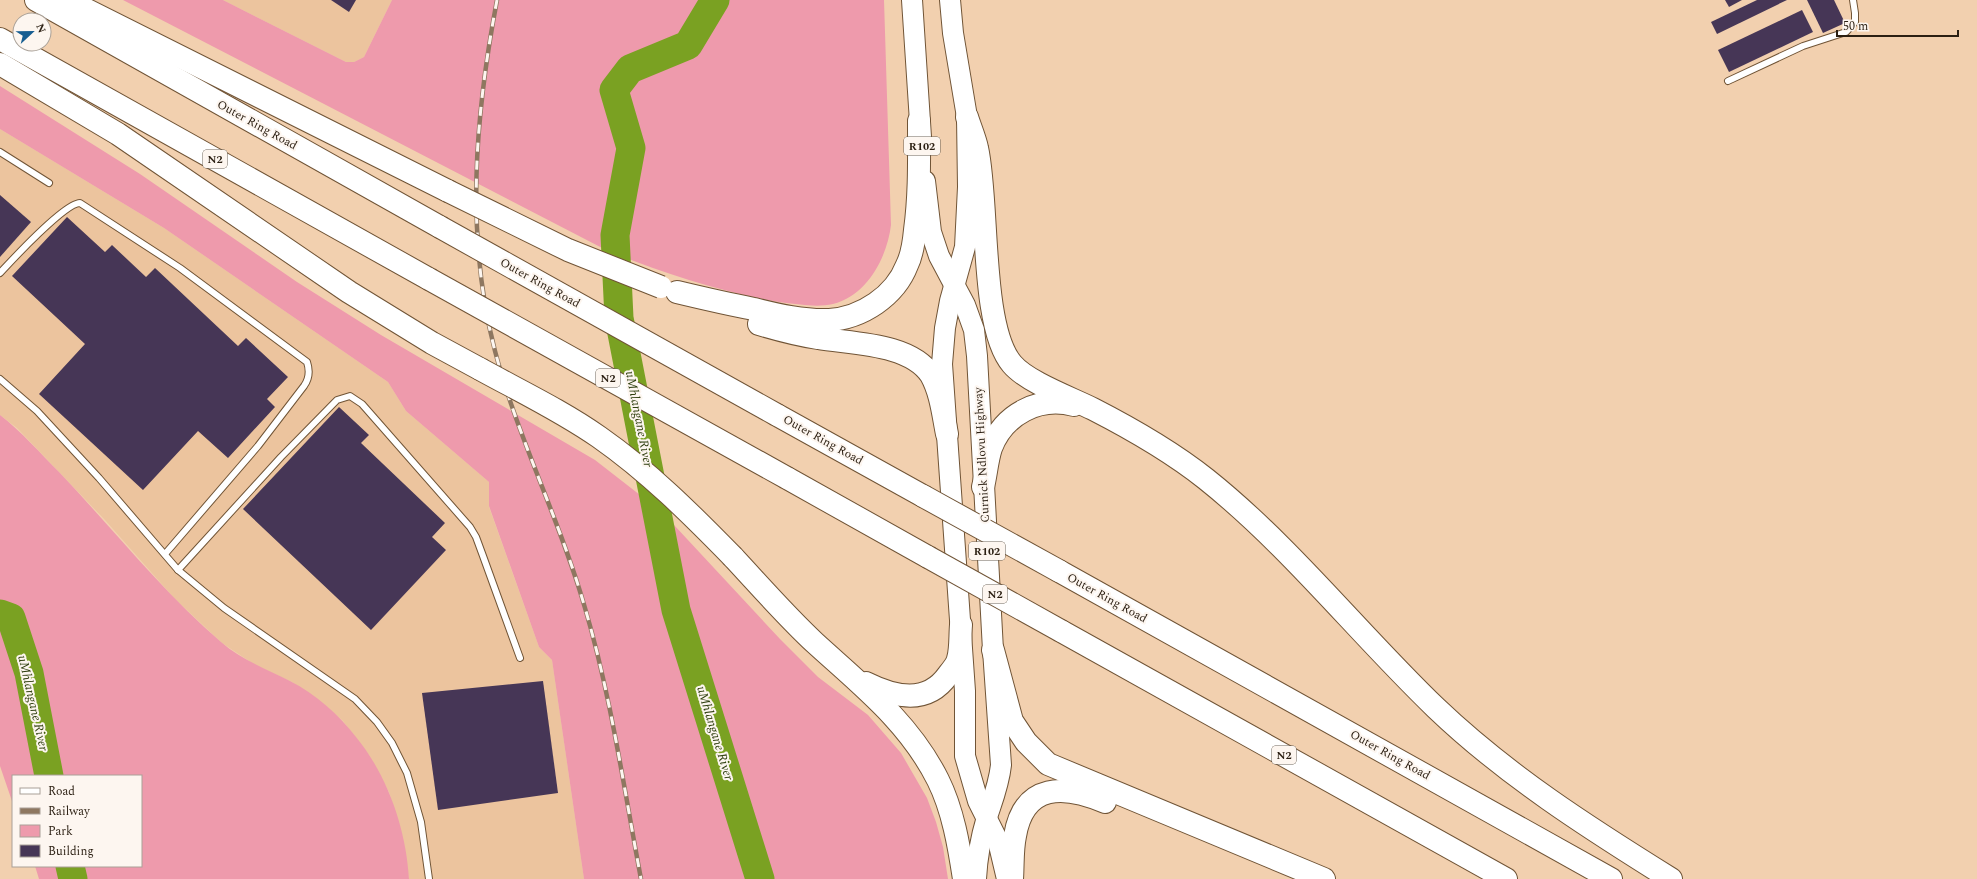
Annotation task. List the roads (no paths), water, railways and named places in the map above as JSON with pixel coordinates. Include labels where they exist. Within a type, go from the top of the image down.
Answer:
[{"type":"highway","name":"Outer Ring Road","points":[[36,0],[440,227],[1611,879]]},
{"type":"highway","points":[[67,0],[568,250],[761,324],[791,333],[891,350],[904,354],[917,361],[930,375],[940,395],[947,434]]},
{"type":"highway","name":"N2","points":[[0,39],[1506,879]]},
{"type":"highway","points":[[0,64],[118,134],[349,292],[432,343],[555,410],[599,437],[637,466],[679,502],[779,607],[815,642],[856,678],[902,724],[924,756],[938,781],[951,816],[964,879]]},
{"type":"highway","points":[[966,117],[977,148],[992,304],[997,332],[1003,349],[1012,365],[1027,376],[1096,411],[1173,455],[1204,477],[1237,505],[1272,539],[1436,708],[1491,756],[1544,796],[1616,845],[1671,879]]},
{"type":"highway","points":[[669,290],[783,316],[813,319],[829,320],[856,314],[875,304],[893,288],[901,278],[908,264],[914,240],[920,196],[919,121]]},
{"type":"highway","points":[[983,487],[991,448],[1008,420],[1018,413],[1042,403],[1066,403],[1096,411]]},
{"type":"highway","points":[[856,678],[884,692],[898,695],[915,696],[931,691],[942,683],[958,661],[961,625]]},
{"type":"highway","points":[[992,650],[1012,721],[1026,742],[1048,764],[1268,854],[1324,879]]},
{"type":"highway","points":[[1012,879],[1015,836],[1021,816],[1030,802],[1040,794],[1061,790],[1088,795],[1156,822],[1268,854]]},
{"type":"main road","name":"Curnick Ndlovu Highway","points":[[912,0],[919,121],[931,232],[939,256],[965,305],[974,330],[977,356],[992,650],[1001,765],[999,783],[987,818],[979,850],[976,879]]},
{"type":"main road","name":"R102","points":[[950,0],[953,33],[966,117],[968,187],[965,247],[954,286],[945,328],[942,364],[965,691],[965,756],[970,778],[998,841],[1007,879]]},
{"type":"lane","points":[[1728,81],[1803,46],[1846,32],[1855,22],[1853,0]]},
{"type":"lane","points":[[0,152],[49,183]]},
{"type":"lane","points":[[0,273],[28,244],[70,206],[80,203],[180,268],[302,358],[308,366],[307,380],[304,386],[258,446],[165,554]]},
{"type":"lane","points":[[0,379],[37,411],[99,478],[178,570],[224,608],[355,699],[377,722],[392,743],[408,773],[421,822],[429,879]]},
{"type":"lane","points":[[178,570],[281,457],[337,400],[350,396],[362,404],[470,527],[484,556],[520,658]]},
{"type":"waterway","name":"uMhlangane River","points":[[715,0],[688,45],[630,69],[614,90],[631,148],[615,235],[619,318],[676,610],[760,879]]},
{"type":"waterway","name":"uMhlangane River","points":[[0,614],[11,618],[29,673],[49,775]]},
{"type":"waterway","name":"uMhlangane River","points":[[70,867],[73,879]]},
{"type":"railway","points":[[497,0],[483,88],[476,176],[480,264],[486,308],[504,384],[564,543],[594,641],[610,709],[641,879]]}]
